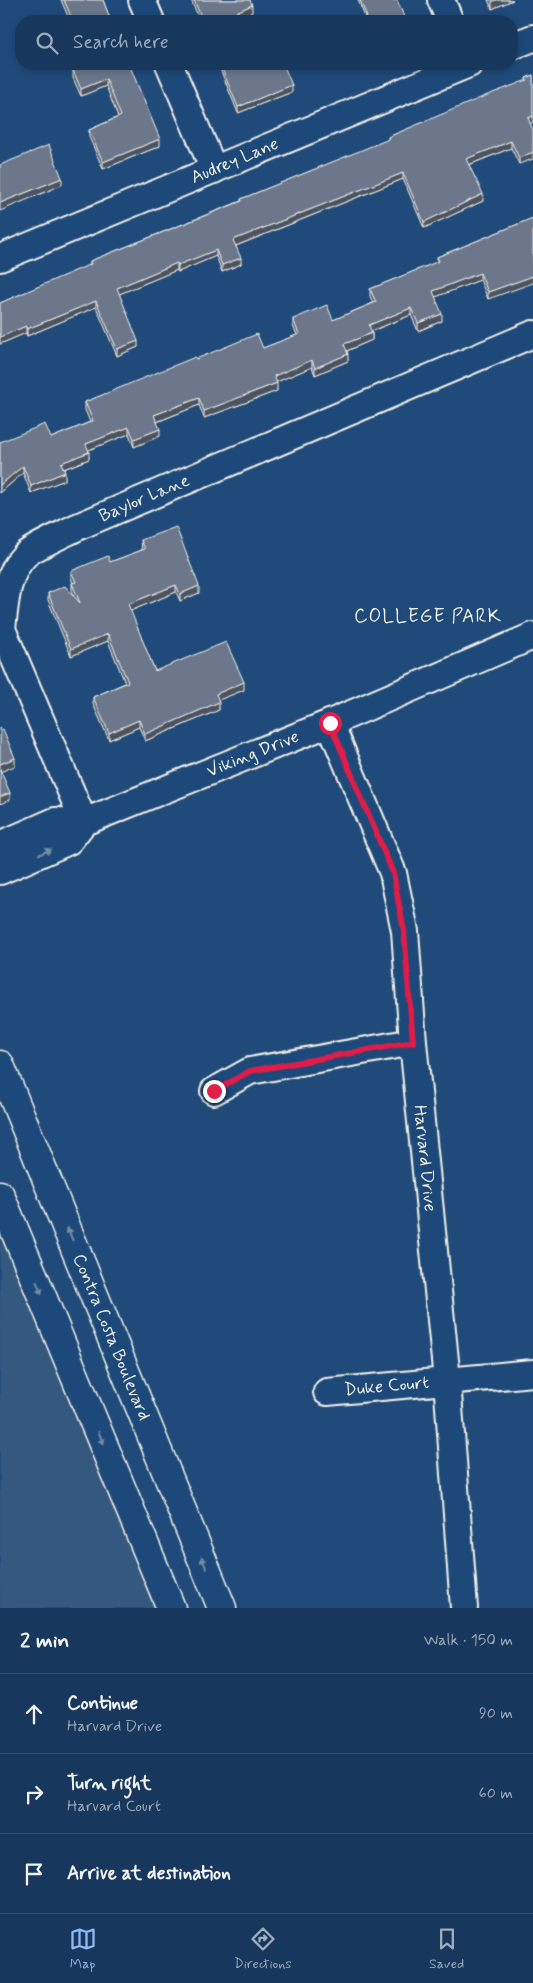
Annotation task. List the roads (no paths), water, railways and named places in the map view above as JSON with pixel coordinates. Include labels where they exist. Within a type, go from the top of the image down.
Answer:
[{"type":"main road","name":"Contra Costa Boulevard","points":[[0,1064],[222,1608]]},
{"type":"main road","points":[[0,1195],[171,1608]]},
{"type":"street","points":[[142,0],[148,15]]},
{"type":"street","points":[[441,0],[447,15]]},
{"type":"street","points":[[518,44],[533,38]]},
{"type":"street","points":[[172,70],[214,170]]},
{"type":"street","name":"Audrey Lane","points":[[0,258],[454,70]]},
{"type":"street","name":"Baylor Lane","points":[[84,822],[2,629],[5,597],[13,574],[26,554],[77,527],[533,334]]},
{"type":"street","name":"Viking Drive","points":[[0,845],[56,820],[84,822],[330,723],[533,636]]},
{"type":"street","name":"Harvard Drive","points":[[330,723],[393,873],[404,931],[413,1042],[447,1380],[464,1608]]},
{"type":"street","name":"Viking Drive","points":[[0,871],[69,841],[84,822]]},
{"type":"street","points":[[214,1091],[250,1071],[413,1042]]},
{"type":"street","name":"Duke Court","points":[[327,1392],[533,1373]]},
{"type":"district","name":"COLLEGE PARK","points":[[428,616]]}]
